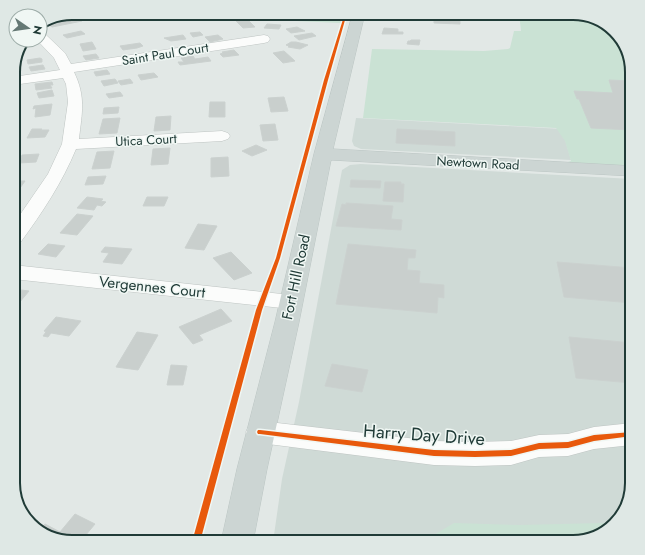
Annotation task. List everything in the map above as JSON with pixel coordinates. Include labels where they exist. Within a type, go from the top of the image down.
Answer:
[{"type":"main road","name":"Fort Hill Road","points":[[238,535],[260,432],[291,302],[323,154],[357,20]]},
{"type":"main road","name":"Newtown Road","points":[[323,154],[625,171]]},
{"type":"street","name":"Saint Paul Court","points":[[20,80],[264,39]]},
{"type":"street","points":[[20,230],[57,174],[70,144],[76,102],[74,84],[60,56],[48,44]]},
{"type":"street","name":"Utica Court","points":[[70,144],[222,136]]},
{"type":"street","name":"Vergennes Court","points":[[20,273],[291,302]]},
{"type":"street","name":"Harry Day Drive","points":[[260,432],[398,450],[475,454],[510,453],[539,446],[568,445],[594,438],[625,435]]},
{"type":"shaded area","points":[[356,118],[562,129],[571,160],[361,149],[354,146],[352,141]]},
{"type":"shaded area","points":[[361,164],[625,179],[625,484],[624,494],[618,509],[602,526],[584,534],[574,535],[274,535],[282,479],[299,402],[342,170],[350,165]]},
{"type":"green space","points":[[273,20],[343,20],[342,23]]},
{"type":"green space","points":[[520,20],[580,20],[599,27],[614,40],[621,52],[625,72],[625,170],[568,162],[571,161],[565,141],[556,128],[363,118],[372,49],[484,51],[508,49],[510,48],[514,31],[521,31]]},
{"type":"green space","points":[[454,523],[519,525],[606,523],[593,531],[574,535],[434,535]]},
{"type":"building","points":[[248,20],[255,27],[243,28],[236,21]]},
{"type":"building","points":[[434,20],[460,20],[460,24],[434,23]]},
{"type":"building","points":[[65,21],[82,21],[52,27],[50,25]]},
{"type":"building","points":[[267,24],[281,25],[279,29],[264,28]]},
{"type":"building","points":[[297,27],[305,31],[291,33],[286,29]]},
{"type":"building","points":[[384,28],[398,29],[398,32],[403,32],[403,34],[382,34]]},
{"type":"building","points":[[81,31],[85,34],[67,38],[63,35]]},
{"type":"building","points":[[200,32],[203,35],[193,37],[190,33]]},
{"type":"building","points":[[312,33],[316,36],[299,40],[294,36]]},
{"type":"building","points":[[183,35],[186,39],[171,41],[164,38]]},
{"type":"building","points":[[218,35],[223,39],[210,42],[205,37]]},
{"type":"building","points":[[420,40],[419,45],[407,44],[408,41]]},
{"type":"building","points":[[92,42],[96,49],[83,51],[80,44]]},
{"type":"building","points":[[291,42],[308,45],[300,49],[288,47],[289,46],[286,45]]},
{"type":"building","points":[[140,43],[143,46],[137,48],[123,50],[120,46]]},
{"type":"building","points":[[234,50],[239,55],[223,57],[220,54],[223,53],[222,52]]},
{"type":"building","points":[[284,51],[295,61],[283,63],[273,53]]},
{"type":"building","points":[[96,54],[99,58],[86,60],[83,56]]},
{"type":"building","points":[[193,56],[195,59],[208,57],[211,61],[180,65],[178,62],[184,62],[181,58]]},
{"type":"building","points":[[42,59],[42,62],[28,64],[27,60]]},
{"type":"building","points":[[43,65],[45,69],[31,71],[29,67]]},
{"type":"building","points":[[107,70],[110,74],[96,76],[94,72]]},
{"type":"building","points":[[154,73],[158,77],[141,80],[138,75]]},
{"type":"building","points":[[115,79],[118,83],[104,86],[101,81]]},
{"type":"building","points":[[130,79],[133,83],[121,85],[118,81]]},
{"type":"building","points":[[609,80],[625,81],[625,130],[591,128],[579,99],[577,99],[574,91],[613,93]]},
{"type":"building","points":[[52,82],[53,85],[50,85],[52,88],[36,90],[35,84]]},
{"type":"building","points":[[52,90],[54,96],[39,98],[37,93]]},
{"type":"building","points":[[120,92],[123,96],[109,98],[106,94]]},
{"type":"building","points":[[284,97],[288,111],[271,112],[268,98]]},
{"type":"building","points":[[210,102],[225,102],[225,117],[209,117]]},
{"type":"building","points":[[52,104],[50,115],[35,117],[36,108],[33,109],[34,106]]},
{"type":"building","points":[[119,107],[118,113],[103,114],[104,108]]},
{"type":"building","points":[[171,116],[170,130],[154,131],[156,117]]},
{"type":"building","points":[[120,118],[117,133],[99,134],[103,119]]},
{"type":"building","points":[[275,124],[278,140],[263,141],[260,125]]},
{"type":"building","points":[[32,129],[49,130],[45,137],[27,138]]},
{"type":"building","points":[[397,129],[455,132],[455,146],[396,143]]},
{"type":"building","points":[[256,145],[267,150],[252,156],[242,151]]},
{"type":"building","points":[[170,148],[168,164],[151,165],[153,149]]},
{"type":"building","points":[[114,151],[110,168],[92,169],[97,152]]},
{"type":"building","points":[[39,154],[36,162],[20,163],[22,155]]},
{"type":"building","points":[[228,157],[229,176],[211,177],[211,158]]},
{"type":"building","points":[[106,176],[103,184],[85,185],[88,177]]},
{"type":"building","points":[[351,180],[381,181],[380,188],[350,187]]},
{"type":"building","points":[[20,181],[25,181],[20,188]]},
{"type":"building","points":[[385,182],[401,182],[401,184],[404,184],[403,202],[383,201]]},
{"type":"building","points":[[87,197],[103,199],[101,201],[106,202],[102,206],[97,205],[94,210],[77,208]]},
{"type":"building","points":[[147,197],[168,197],[164,206],[143,206]]},
{"type":"building","points":[[346,203],[393,206],[391,219],[402,220],[401,230],[336,226],[342,204],[346,205]]},
{"type":"building","points":[[77,214],[93,216],[77,235],[60,233]]},
{"type":"building","points":[[198,224],[217,226],[204,250],[185,248]]},
{"type":"building","points":[[48,244],[65,246],[56,257],[38,254]]},
{"type":"building","points":[[348,244],[416,250],[415,258],[408,258],[407,270],[420,271],[419,283],[444,285],[444,298],[438,297],[437,313],[336,304]]},
{"type":"building","points":[[105,247],[132,249],[122,264],[103,262],[109,253],[101,252]]},
{"type":"building","points":[[231,252],[252,273],[234,280],[213,258]]},
{"type":"building","points":[[557,262],[625,267],[625,302],[564,297]]},
{"type":"building","points":[[20,290],[29,291],[20,302]]},
{"type":"building","points":[[221,309],[232,321],[199,335],[203,340],[193,344],[179,327]]},
{"type":"building","points":[[56,317],[81,321],[69,336],[51,333],[48,337],[43,336],[46,332],[44,331]]},
{"type":"building","points":[[137,332],[158,335],[138,370],[116,367]]},
{"type":"building","points":[[569,337],[625,342],[625,382],[576,378]]},
{"type":"building","points":[[332,364],[368,370],[362,392],[325,386]]},
{"type":"building","points":[[171,365],[187,366],[183,385],[167,385]]},
{"type":"building","points":[[75,514],[95,524],[86,535],[61,534],[43,526],[45,524],[60,532]]},
{"type":"cycle path","points":[[198,535],[259,310],[278,258],[326,80],[344,20]]},
{"type":"cycle path","points":[[260,432],[434,453],[475,454],[511,453],[539,446],[568,445],[594,438],[625,435]]}]
